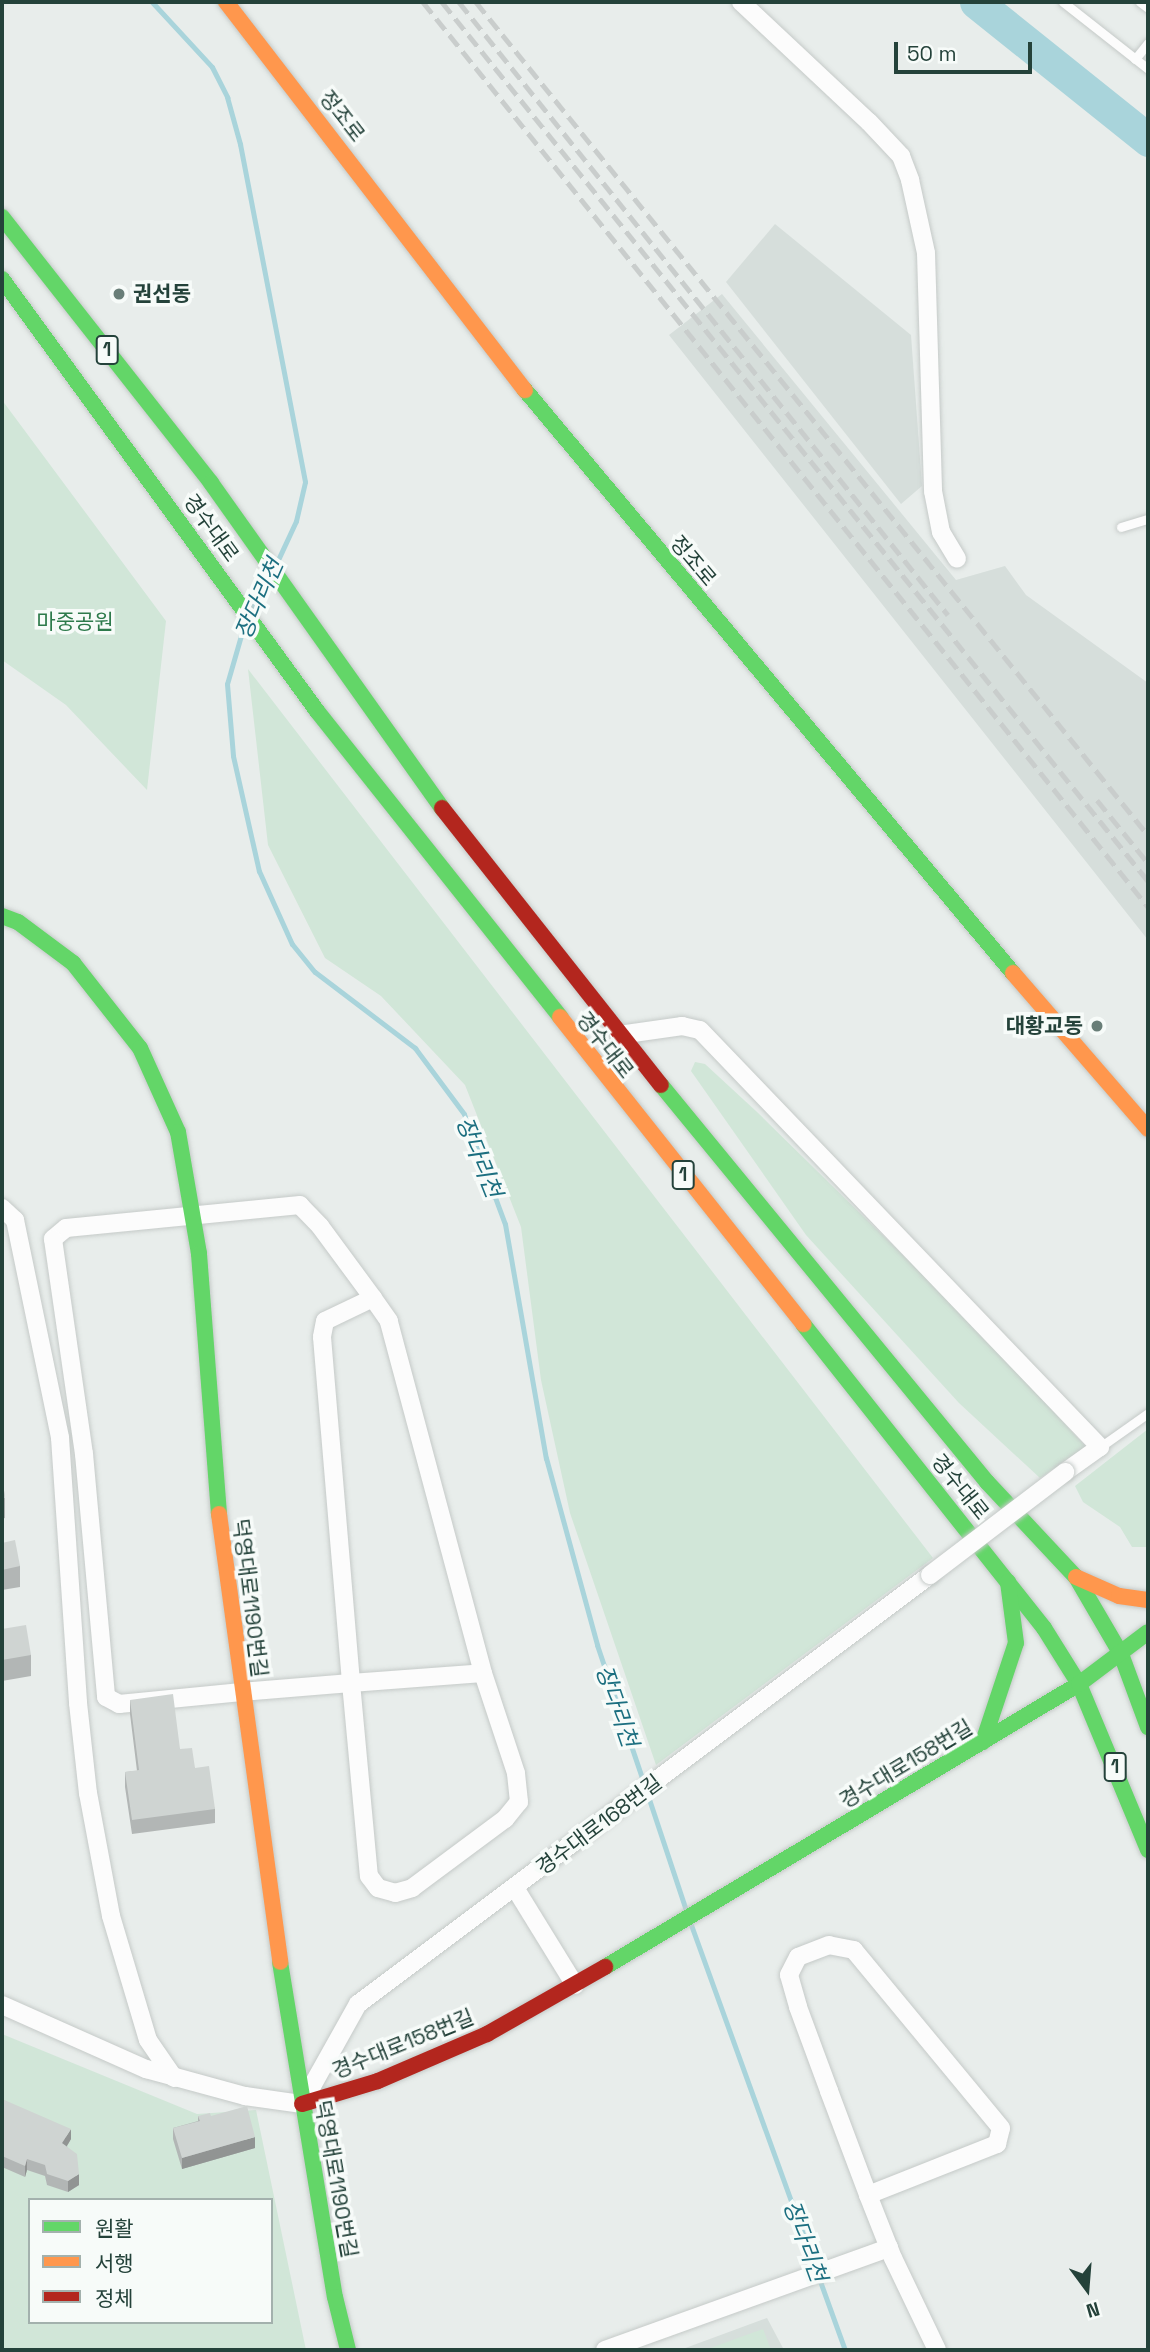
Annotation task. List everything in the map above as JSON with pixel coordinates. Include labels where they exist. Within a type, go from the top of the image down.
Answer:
[{"type":"main road","name":"정조로","points":[[226,2],[523,389],[890,832],[1148,1129]]},
{"type":"main road","name":"경수대로","points":[[2,217],[211,484],[394,745],[619,1035],[987,1482],[1076,1577],[1121,1654],[1148,1727]]},
{"type":"main road","name":"경수대로","points":[[2,279],[285,666],[588,1057],[1008,1583],[1079,1684],[1148,1850]]},
{"type":"main road","name":"덕영대로1190번길","points":[[2,916],[18,922],[73,963],[140,1048],[178,1132],[193,1218],[212,1460],[241,1692],[302,2104],[348,2350]]},
{"type":"main road","points":[[1076,1577],[1119,1596],[1148,1600]]},
{"type":"main road","points":[[983,1742],[1016,1643],[1008,1583]]},
{"type":"main road","name":"경수대로158번길","points":[[302,2104],[378,2081],[487,2034],[575,1985],[1079,1684],[1148,1632]]},
{"type":"street","points":[[741,2],[901,156],[922,222],[921,377],[933,491],[941,533],[957,559]]},
{"type":"street","points":[[619,1035],[682,1026],[700,1030],[1100,1447]]},
{"type":"street","points":[[373,1298],[325,1321],[322,1337],[351,1683],[369,1876],[378,1888],[395,1893],[412,1888],[505,1819],[519,1802],[516,1773],[483,1672],[389,1321],[373,1298],[300,1205],[193,1218],[65,1228],[53,1239],[53,1258],[85,1454],[106,1697],[119,1704],[241,1692],[351,1683],[483,1672]]},
{"type":"street","points":[[2,1208],[15,1220],[60,1438],[83,1754],[111,1916],[148,2040],[174,2078]]},
{"type":"street","name":"경수대로168번길","points":[[302,2104],[358,2004],[680,1765],[1100,1447]]},
{"type":"street","points":[[515,1888],[575,1985]]},
{"type":"street","points":[[868,2194],[997,2144],[1001,2127],[855,1951],[829,1945],[798,1957],[789,1975],[868,2194],[889,2248],[937,2350]]},
{"type":"street","points":[[2,2005],[174,2078],[246,2096],[302,2104]]},
{"type":"street","points":[[605,2350],[889,2248]]},
{"type":"lane","points":[[1140,2],[1148,8]]},
{"type":"lane","points":[[1066,3],[1148,69]]},
{"type":"lane","points":[[1135,59],[1148,43]]},
{"type":"lane","points":[[1121,527],[1148,519]]},
{"type":"lane","points":[[1100,1447],[1148,1413]]},
{"type":"shaded area","points":[[775,224],[911,335],[922,486],[901,504],[726,282]]},
{"type":"shaded area","points":[[722,294],[956,580],[1005,566],[1026,595],[1148,683],[1148,940],[669,335]]},
{"type":"shaded area","points":[[767,2318],[784,2350],[680,2350]]},
{"type":"green space","name":"마중공원","points":[[2,400],[166,621],[147,790],[66,705],[2,660]]},
{"type":"green space","points":[[248,669],[933,1558],[656,1765],[570,1513],[541,1380],[521,1227],[465,1085],[381,996],[325,958],[268,845]]},
{"type":"green space","points":[[695,1062],[705,1064],[757,1112],[967,1318],[1086,1447],[1040,1478],[959,1403],[806,1235],[691,1071]]},
{"type":"green space","points":[[1148,1429],[1148,1547],[1132,1547],[1120,1527],[1083,1502],[1075,1486]]},
{"type":"green space","points":[[2,2034],[197,2114],[256,2110],[306,2350],[2,2350]]},
{"type":"green space","points":[[763,2329],[771,2350],[705,2350]]},
{"type":"building","points":[[2,1476],[5,1498],[2,1498]]},
{"type":"building","points":[[15,1540],[20,1566],[2,1570],[2,1543]]},
{"type":"building","points":[[26,1625],[31,1655],[2,1660],[2,1629]]},
{"type":"building","points":[[173,1694],[180,1749],[192,1748],[195,1768],[209,1766],[215,1809],[132,1820],[125,1772],[139,1770],[130,1700]]},
{"type":"building","points":[[2,2099],[71,2129],[62,2143],[77,2154],[79,2174],[68,2181],[47,2174],[45,2165],[27,2159],[25,2166],[2,2156]]},
{"type":"building","points":[[247,2106],[255,2137],[182,2158],[173,2128],[200,2121],[198,2116],[210,2113],[211,2116]]},
{"type":"waterway","name":"장다리천","points":[[152,2],[212,67],[227,97],[240,144],[305,482],[296,521],[276,564]]},
{"type":"waterway","points":[[976,2],[1148,140]]},
{"type":"waterway","name":"장다리천","points":[[253,607],[269,579]]},
{"type":"waterway","name":"장다리천","points":[[244,625],[227,684],[233,756],[259,871],[292,944],[315,972],[415,1048],[464,1114],[505,1224],[546,1458],[597,1645],[644,1784]]},
{"type":"waterway","name":"장다리천","points":[[647,1793],[686,1910]]},
{"type":"waterway","name":"장다리천","points":[[690,1922],[845,2350]]},
{"type":"railway","points":[[423,2],[1148,907]]},
{"type":"railway","points":[[442,2],[1148,881]]},
{"type":"railway","points":[[459,2],[948,615]]},
{"type":"railway","points":[[476,2],[1148,835]]},
{"type":"railway","points":[[1097,800],[1148,863]]},
{"type":"traffic: fast","points":[[2,217],[211,483],[442,808]]},
{"type":"traffic: fast","points":[[2,279],[317,711],[560,1017]]},
{"type":"traffic: fast","points":[[525,390],[1013,973]]},
{"type":"traffic: fast","points":[[2,916],[18,922],[73,963],[140,1048],[178,1132],[199,1254],[219,1514]]},
{"type":"traffic: fast","points":[[661,1085],[987,1482],[1076,1577],[1121,1654],[1148,1727]]},
{"type":"traffic: fast","points":[[803,1324],[1044,1628],[1079,1684],[1148,1850]]},
{"type":"traffic: fast","points":[[983,1742],[1016,1643],[1008,1582]]},
{"type":"traffic: fast","points":[[605,1967],[1079,1684],[1148,1632]]},
{"type":"traffic: fast","points":[[280,1962],[335,2297],[348,2350]]},
{"type":"traffic: slow","points":[[226,2],[525,390]]},
{"type":"traffic: slow","points":[[1013,973],[1148,1129]]},
{"type":"traffic: slow","points":[[560,1017],[803,1324]]},
{"type":"traffic: slow","points":[[219,1514],[280,1962]]},
{"type":"traffic: slow","points":[[1076,1577],[1119,1596],[1148,1600]]},
{"type":"traffic: jam","points":[[442,808],[661,1085]]},
{"type":"traffic: jam","points":[[302,2104],[378,2081],[487,2034],[605,1967]]},
{"type":"place","name":"권선동","points":[[119,294]]},
{"type":"place","name":"대황교동","points":[[1097,1026]]}]
